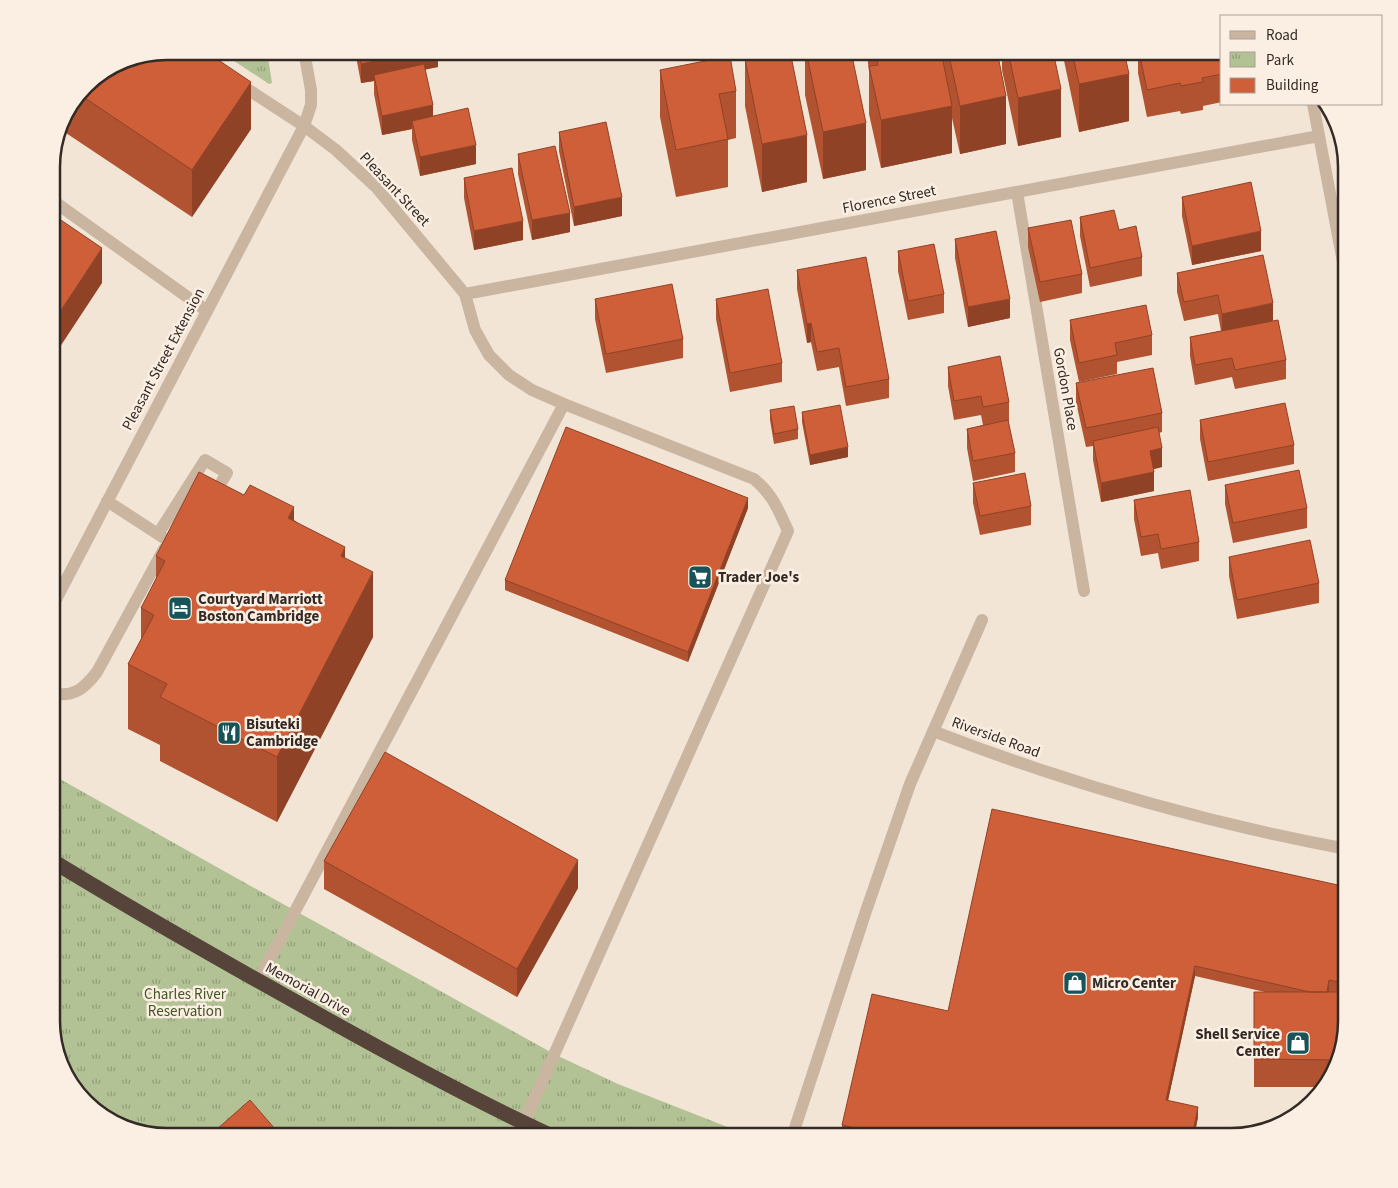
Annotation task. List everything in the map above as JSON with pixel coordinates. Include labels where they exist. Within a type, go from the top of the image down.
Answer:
[{"type":"highway","name":"Memorial Drive","points":[[60,865],[134,910],[397,1058],[536,1128]]},
{"type":"street","points":[[304,126],[310,105],[311,90],[306,60]]},
{"type":"street","name":"Pleasant Street","points":[[231,78],[304,126],[336,150],[376,187],[465,294]]},
{"type":"street","points":[[1313,105],[1338,236]]},
{"type":"street","name":"Pleasant Street Extension","points":[[60,592],[304,126]]},
{"type":"street","name":"Florence Street","points":[[465,294],[1319,136]]},
{"type":"street","name":"Gordon Place","points":[[1017,192],[1084,591]]},
{"type":"street","points":[[60,206],[207,311]]},
{"type":"street","points":[[465,294],[475,330],[489,355],[509,375],[532,390],[564,404],[754,479],[766,489],[778,507],[788,531],[524,1122]]},
{"type":"street","points":[[258,981],[564,404]]},
{"type":"street","points":[[60,694],[68,695],[87,686],[97,672],[205,460],[227,473],[208,505]]},
{"type":"street","points":[[107,501],[167,537]]},
{"type":"street","points":[[933,731],[982,620]]},
{"type":"street","name":"Riverside Road","points":[[795,1128],[898,816],[933,731],[996,756],[1071,780],[1223,821],[1338,847]]},
{"type":"green space","points":[[233,60],[268,60],[272,83],[269,84]]},
{"type":"green space","name":"Charles River Reservation","points":[[60,779],[556,1055],[618,1084],[730,1128],[160,1128],[139,1124],[113,1114],[91,1097],[74,1075],[62,1042],[60,1028]]},
{"type":"building","points":[[167,60],[218,60],[251,82],[192,170],[85,98],[107,78],[132,66]]},
{"type":"building","points":[[360,60],[379,60],[361,64]]},
{"type":"building","points":[[710,60],[731,60],[736,91],[719,94],[728,139],[676,150],[660,70]]},
{"type":"building","points":[[745,60],[792,60],[807,135],[762,144]]},
{"type":"building","points":[[808,60],[853,60],[866,123],[823,132]]},
{"type":"building","points":[[877,60],[943,60],[952,106],[881,120],[869,66],[878,65]]},
{"type":"building","points":[[950,60],[999,60],[1006,96],[960,106]]},
{"type":"building","points":[[1010,60],[1055,60],[1061,89],[1018,98]]},
{"type":"building","points":[[1074,60],[1126,60],[1129,74],[1079,84]]},
{"type":"building","points":[[1141,60],[1220,60],[1220,74],[1202,78],[1203,82],[1181,86],[1180,83],[1147,90]]},
{"type":"building","points":[[424,64],[433,105],[382,116],[374,75]]},
{"type":"building","points":[[468,108],[476,145],[420,157],[412,121]]},
{"type":"building","points":[[606,122],[622,197],[574,207],[559,132]]},
{"type":"building","points":[[555,146],[570,213],[532,220],[518,154]]},
{"type":"building","points":[[512,168],[523,221],[474,231],[464,178]]},
{"type":"building","points":[[1251,182],[1261,231],[1192,246],[1182,197]]},
{"type":"building","points":[[1114,210],[1119,230],[1136,226],[1142,257],[1090,268],[1080,217]]},
{"type":"building","points":[[60,219],[102,248],[60,312]]},
{"type":"building","points":[[1071,220],[1082,274],[1040,282],[1028,228]]},
{"type":"building","points":[[996,231],[1010,299],[968,307],[955,239]]},
{"type":"building","points":[[934,244],[944,294],[908,301],[898,251]]},
{"type":"building","points":[[1263,255],[1273,303],[1222,314],[1218,295],[1184,302],[1177,273]]},
{"type":"building","points":[[866,257],[889,379],[846,387],[839,348],[817,352],[811,323],[807,324],[797,270]]},
{"type":"building","points":[[672,284],[683,339],[606,354],[595,299]]},
{"type":"building","points":[[768,289],[782,363],[730,373],[716,299]]},
{"type":"building","points":[[1146,305],[1152,335],[1115,343],[1117,355],[1079,363],[1070,320]]},
{"type":"building","points":[[1278,320],[1286,360],[1235,370],[1232,358],[1195,365],[1190,337]]},
{"type":"building","points":[[1000,356],[1009,402],[983,407],[981,396],[954,401],[948,367]]},
{"type":"building","points":[[1153,368],[1162,413],[1086,428],[1076,383]]},
{"type":"building","points":[[1285,403],[1294,445],[1208,462],[1200,420]]},
{"type":"building","points":[[840,405],[848,447],[810,455],[802,412]]},
{"type":"building","points":[[794,406],[798,429],[774,434],[770,410]]},
{"type":"building","points":[[1008,420],[1015,453],[973,461],[967,429]]},
{"type":"building","points":[[566,427],[748,498],[688,652],[505,580]]},
{"type":"building","points":[[1158,427],[1162,448],[1150,451],[1154,472],[1101,483],[1093,441]]},
{"type":"building","points":[[1299,470],[1307,508],[1233,523],[1225,485]]},
{"type":"building","points":[[199,472],[244,495],[250,485],[294,507],[288,518],[345,547],[341,556],[373,572],[277,757],[160,697],[167,684],[128,664],[154,615],[141,608],[165,561],[156,556]]},
{"type":"building","points":[[1025,473],[1031,506],[980,516],[973,483]]},
{"type":"building","points":[[1190,490],[1199,542],[1161,549],[1158,534],[1141,537],[1134,500]]},
{"type":"building","points":[[1310,540],[1319,583],[1237,600],[1229,557]]},
{"type":"building","points":[[385,752],[578,860],[517,969],[324,861]]},
{"type":"building","name":"Micro Center","points":[[992,809],[1338,885],[1338,982],[1329,980],[1327,992],[1310,992],[1195,966],[1166,1100],[1198,1107],[1194,1128],[855,1128],[842,1125],[872,994],[948,1011]]},
{"type":"building","points":[[1254,992],[1338,992],[1337,1035],[1330,1060],[1254,1059]]},
{"type":"building","points":[[250,1100],[274,1128],[218,1128]]},
{"type":"place","name":"Trader Joe's","points":[[700,577]]},
{"type":"place","name":"Courtyard Marriott Boston Cambridge","points":[[180,608]]},
{"type":"place","name":"Bisuteki Cambridge","points":[[229,733]]},
{"type":"place","name":"Micro Center","points":[[1075,983]]},
{"type":"place","name":"Shell Service Center","points":[[1298,1043]]}]
